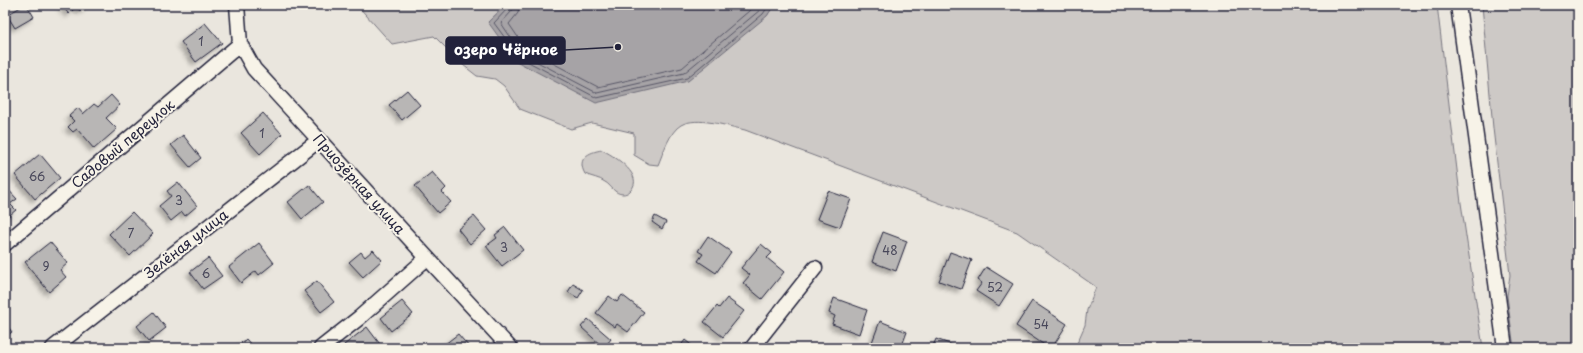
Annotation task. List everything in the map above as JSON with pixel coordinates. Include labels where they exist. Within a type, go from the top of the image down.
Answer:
[{"type":"street","name":"Приозёрная улица","points":[[237,5],[240,44],[254,69],[510,348]]},
{"type":"street","points":[[1458,5],[1505,348]]},
{"type":"street","name":"Садовый переулок","points":[[5,244],[240,44]]},
{"type":"street","name":"Зелёная улица","points":[[53,348],[319,140]]},
{"type":"street","points":[[321,348],[359,318],[427,258]]},
{"type":"street","points":[[752,348],[815,268]]},
{"type":"shaded area","points":[[357,5],[506,5],[488,22],[767,16],[774,5],[1437,5],[1461,203],[1483,348],[1075,348],[1085,325],[1087,310],[1096,287],[1017,232],[745,130],[721,124],[695,121],[681,125],[670,137],[658,165],[649,164],[634,155],[634,133],[592,123],[571,129],[520,109],[504,86],[495,79],[477,76],[463,65],[434,36],[392,44]]},
{"type":"shaded area","points":[[1482,5],[1578,5],[1578,348],[1514,348],[1507,296],[1510,275],[1493,128]]},
{"type":"shaded area","points":[[602,150],[619,160],[630,170],[634,182],[633,187],[627,193],[617,193],[607,183],[585,174],[582,164],[585,157],[593,152]]},
{"type":"water","points":[[506,5],[774,5],[767,16],[688,81],[596,103],[516,61],[488,22]]},
{"type":"building","points":[[24,5],[27,5],[34,17],[15,28],[7,15]]},
{"type":"building","points":[[61,5],[88,6],[83,10],[79,10],[76,7],[69,14]]},
{"type":"building","points":[[205,23],[222,43],[196,62],[181,42]]},
{"type":"building","points":[[407,90],[420,105],[402,120],[389,105]]},
{"type":"building","points":[[111,95],[120,105],[106,118],[117,129],[94,149],[77,129],[73,132],[68,127],[74,121],[69,116],[78,108],[83,114],[94,104],[98,107]]},
{"type":"building","points":[[263,113],[282,134],[260,154],[241,133]]},
{"type":"building","points":[[183,135],[201,158],[190,167],[171,145]]},
{"type":"building","points":[[40,154],[60,178],[35,199],[15,175]]},
{"type":"building","points":[[432,172],[446,188],[442,192],[451,202],[438,213],[415,186]]},
{"type":"building","points":[[178,182],[197,206],[185,216],[182,212],[171,221],[159,206],[171,196],[167,191]]},
{"type":"building","points":[[309,185],[323,202],[302,219],[288,202]]},
{"type":"building","points":[[5,186],[17,199],[10,204],[16,210],[5,219]]},
{"type":"building","points":[[828,191],[851,199],[840,227],[817,219]]},
{"type":"building","points":[[132,212],[153,234],[130,256],[109,234]]},
{"type":"building","points":[[474,216],[486,230],[470,244],[458,229]]},
{"type":"building","points":[[655,216],[666,222],[662,229],[652,222]]},
{"type":"building","points":[[505,227],[523,250],[502,266],[486,246],[497,238],[495,235]]},
{"type":"building","points":[[883,232],[907,241],[896,271],[872,262]]},
{"type":"building","points":[[708,236],[731,252],[716,273],[698,261],[703,254],[698,251]]},
{"type":"building","points":[[50,242],[68,263],[60,270],[66,277],[49,292],[25,262]]},
{"type":"building","points":[[259,243],[274,263],[259,275],[256,271],[241,283],[229,267]]},
{"type":"building","points":[[761,244],[772,253],[767,258],[784,272],[762,299],[743,283],[750,275],[741,268]]},
{"type":"building","points":[[373,250],[382,260],[363,277],[349,262],[361,252],[365,257]]},
{"type":"building","points":[[950,252],[972,260],[961,289],[939,281]]},
{"type":"building","points":[[208,258],[222,276],[203,289],[190,272]]},
{"type":"building","points":[[986,267],[1013,284],[999,306],[976,291],[982,283],[978,280]]},
{"type":"building","points":[[317,281],[334,302],[321,312],[304,291]]},
{"type":"building","points":[[573,284],[583,290],[578,298],[568,292]]},
{"type":"building","points":[[622,295],[644,312],[628,332],[617,324],[615,327],[596,313],[609,296],[617,302]]},
{"type":"building","points":[[727,298],[744,311],[723,337],[704,322],[717,306],[719,308]]},
{"type":"building","points":[[834,298],[867,310],[859,334],[832,324],[835,316],[829,313]]},
{"type":"building","points":[[402,301],[413,314],[391,331],[381,318]]},
{"type":"building","points":[[1032,301],[1067,324],[1052,348],[1049,348],[1016,326]]},
{"type":"building","points":[[154,312],[166,328],[149,341],[137,326]]},
{"type":"building","points":[[588,319],[611,339],[604,348],[581,327]]},
{"type":"building","points":[[880,321],[907,332],[901,348],[879,348],[871,345]]},
{"type":"building","points":[[5,323],[12,332],[5,337]]},
{"type":"building","points":[[367,327],[383,348],[347,348],[344,345]]},
{"type":"building","points":[[458,334],[470,348],[440,348]]},
{"type":"building","points":[[246,339],[254,348],[236,348]]},
{"type":"building","points":[[936,339],[958,348],[925,348],[927,344],[933,346]]},
{"type":"building","points":[[685,340],[695,348],[679,348]]},
{"type":"place","name":"озеро Чёрное","points":[[618,47]]}]
